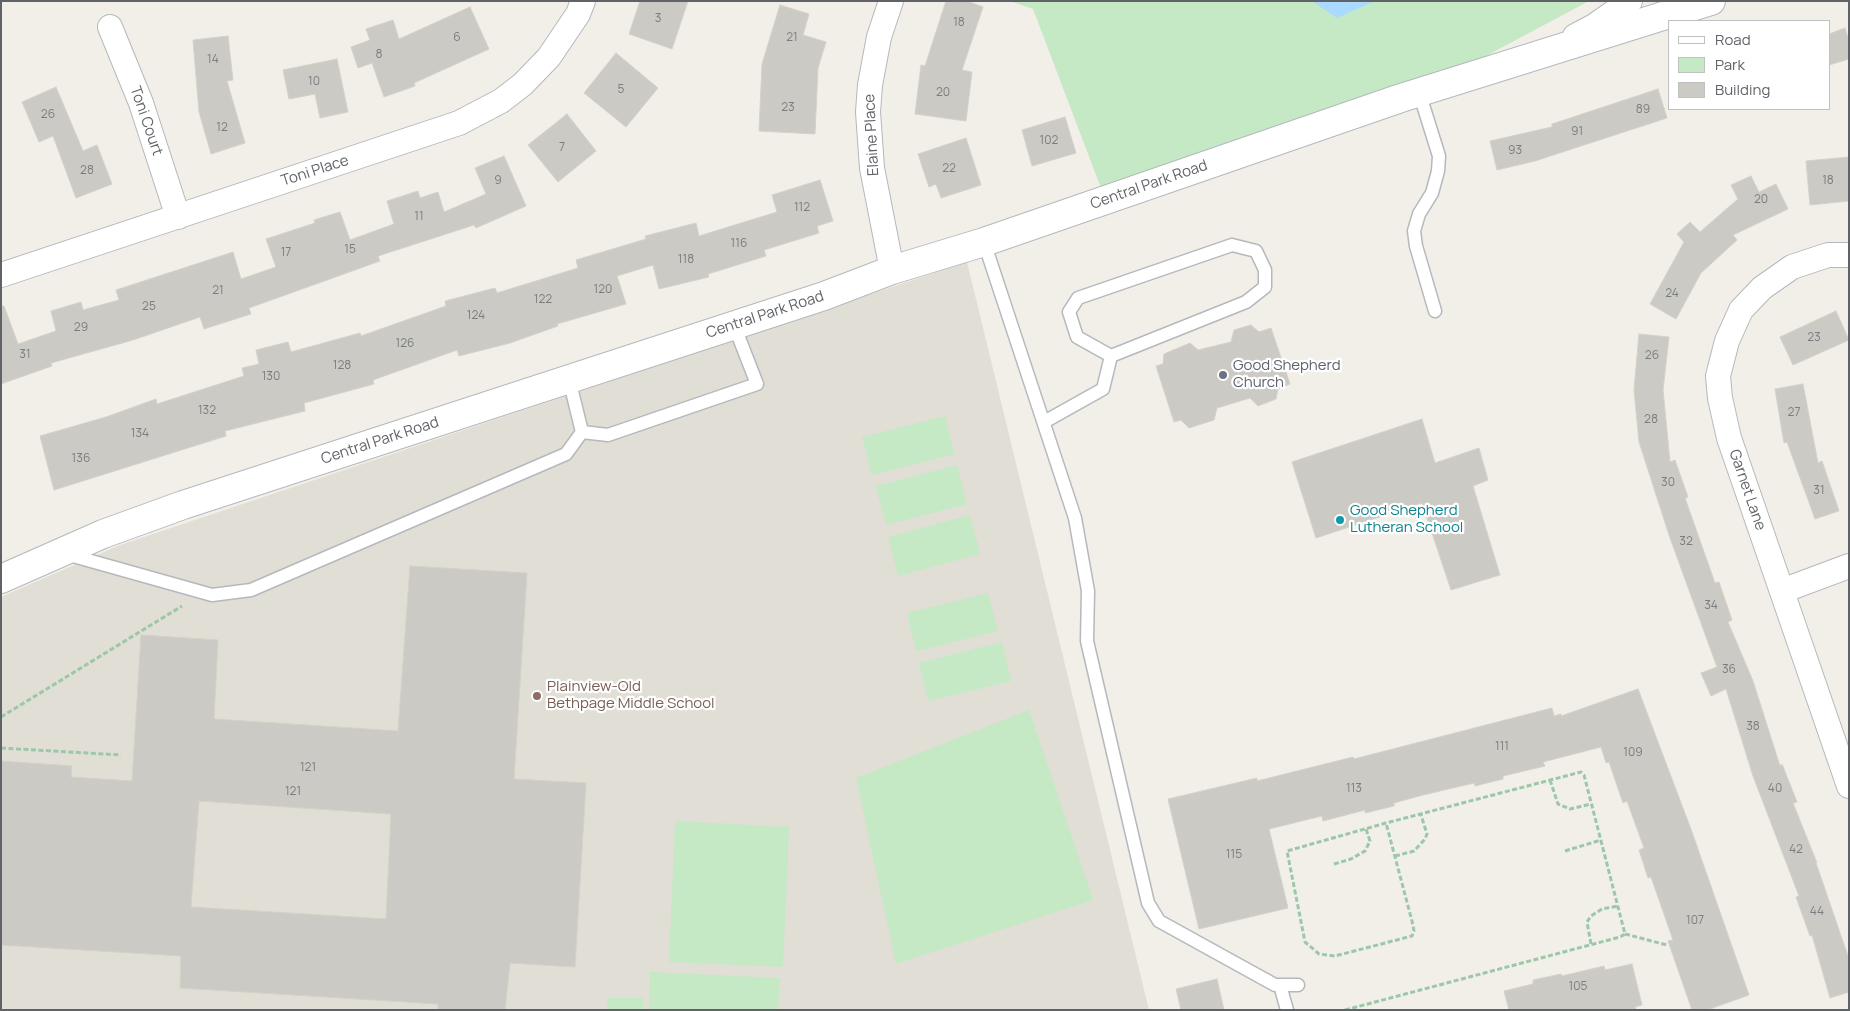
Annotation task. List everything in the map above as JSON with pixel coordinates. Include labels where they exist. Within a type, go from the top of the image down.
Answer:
[{"type":"street","name":"Toni Place","points":[[1,275],[458,123],[501,101],[523,84],[549,57],[578,14],[583,1]]},
{"type":"street","name":"Elaine Place","points":[[891,1],[879,37],[870,85],[868,112],[872,168],[892,270]]},
{"type":"street","name":"Central Park Road","points":[[1532,59],[1594,26],[1630,1]]},
{"type":"street","name":"Central Park Road","points":[[1,579],[103,534],[183,505],[734,325],[892,270],[984,242],[1419,92],[1532,59],[1712,1]]},
{"type":"street","name":"Toni Court","points":[[110,26],[141,103],[178,217]]},
{"type":"street","name":"Garnet Lane","points":[[1849,255],[1828,256],[1792,267],[1762,288],[1741,310],[1727,341],[1718,376],[1729,438],[1849,786]]},
{"type":"street","points":[[1782,591],[1849,566]]},
{"type":"lane","points":[[1419,92],[1439,156],[1438,171],[1432,193],[1419,214],[1414,230],[1416,246],[1435,311]]},
{"type":"lane","points":[[984,242],[1075,518],[1088,591],[1088,641],[1148,903],[1159,922],[1275,985],[1298,985]]},
{"type":"lane","points":[[1232,245],[1256,251],[1265,270],[1265,287],[1246,302],[1111,356],[1077,337],[1069,312],[1078,298],[1232,245]]},
{"type":"lane","points":[[582,432],[608,435],[757,384],[734,325]]},
{"type":"lane","points":[[1044,422],[1103,389],[1111,356]]},
{"type":"lane","points":[[61,552],[212,595],[251,590],[566,454],[582,432],[569,379]]},
{"type":"lane","points":[[1280,985],[1287,1010]]},
{"type":"path","points":[[1,717],[182,606]]},
{"type":"path","points":[[1,748],[121,755]]},
{"type":"path","points":[[1386,823],[1412,921],[1414,931],[1412,936],[1335,956],[1326,957],[1310,949],[1303,933],[1287,851],[1386,823],[1581,772],[1584,775],[1625,934]]},
{"type":"path","points":[[1550,780],[1558,804],[1570,809],[1591,804]]},
{"type":"path","points":[[1395,856],[1414,850],[1425,839],[1427,834],[1421,814]]},
{"type":"path","points":[[1334,864],[1351,859],[1365,851],[1370,841],[1366,829]]},
{"type":"path","points":[[1565,851],[1601,840]]},
{"type":"path","points":[[1591,944],[1587,922],[1591,916],[1602,909],[1618,906]]},
{"type":"path","points":[[1345,1010],[1625,934],[1667,945]]},
{"type":"shaded area","name":"Plainview-Old Bethpage Middle School","points":[[967,262],[1149,1010],[1,1010],[1,597],[120,545]]},
{"type":"green space","points":[[1010,1],[1589,1],[1454,73],[1104,196],[1033,9]]},
{"type":"green space","points":[[945,416],[954,454],[872,475],[862,437]]},
{"type":"green space","points":[[957,465],[967,504],[886,525],[876,486]]},
{"type":"green space","points":[[970,515],[980,554],[898,576],[888,537]]},
{"type":"green space","points":[[988,593],[998,631],[916,651],[907,613]]},
{"type":"green space","points":[[1002,642],[1011,681],[928,701],[919,663]]},
{"type":"green space","points":[[1029,710],[1093,900],[896,964],[856,778]]},
{"type":"green space","points":[[675,821],[789,827],[783,967],[669,962]]},
{"type":"green space","points":[[650,972],[780,978],[778,1010],[649,1010]]},
{"type":"green space","points":[[608,998],[643,998],[643,1010],[607,1010]]},
{"type":"water","points":[[1312,1],[1375,1],[1337,18]]},
{"type":"building","points":[[640,1],[688,1],[672,49],[629,34]]},
{"type":"building","points":[[946,1],[967,1],[983,7],[962,70],[972,72],[966,121],[915,114],[921,65],[925,66]]},
{"type":"building","points":[[780,5],[809,14],[803,35],[826,42],[818,68],[815,134],[759,131],[762,64]]},
{"type":"building","points":[[470,7],[489,49],[414,83],[415,86],[384,97],[372,63],[358,68],[351,47],[370,40],[366,29],[393,20],[399,39]]},
{"type":"building","points":[[1845,28],[1849,41],[1849,59],[1830,65],[1830,34]]},
{"type":"building","points":[[228,36],[233,80],[227,81],[245,143],[211,154],[199,112],[193,40]]},
{"type":"building","points":[[616,53],[658,88],[626,127],[584,93]]},
{"type":"building","points":[[337,59],[348,112],[320,118],[315,94],[289,99],[283,70]]},
{"type":"building","points":[[56,87],[83,151],[97,145],[112,184],[76,198],[53,136],[39,142],[22,102]]},
{"type":"building","points":[[1658,89],[1667,118],[1535,161],[1497,170],[1490,141],[1552,127],[1552,124]]},
{"type":"building","points":[[567,114],[596,151],[558,182],[528,145]]},
{"type":"building","points":[[1065,117],[1076,153],[1032,166],[1022,130]]},
{"type":"building","points":[[966,138],[981,185],[941,198],[936,184],[929,187],[918,154]]},
{"type":"building","points":[[504,156],[526,206],[476,228],[474,225],[378,256],[380,261],[249,308],[251,314],[204,329],[200,317],[133,340],[51,363],[52,366],[1,384],[1,306],[4,306],[18,344],[56,331],[51,311],[81,302],[83,310],[119,300],[116,290],[233,252],[241,279],[276,267],[266,239],[315,223],[314,220],[340,212],[350,240],[394,224],[387,201],[418,191],[420,198],[438,192],[444,212],[486,194],[475,168]]},
{"type":"building","points":[[1849,157],[1849,201],[1810,205],[1806,161]]},
{"type":"building","points":[[1751,176],[1759,192],[1776,184],[1788,209],[1733,235],[1737,240],[1701,273],[1676,319],[1650,304],[1684,242],[1677,234],[1690,222],[1700,232],[1738,199],[1731,185]]},
{"type":"building","points":[[820,180],[833,221],[817,226],[819,233],[764,250],[766,256],[708,274],[709,277],[659,289],[653,265],[617,276],[626,304],[557,324],[558,326],[510,343],[459,356],[457,350],[373,380],[374,384],[304,403],[305,411],[225,431],[226,436],[54,490],[40,436],[106,417],[156,399],[157,404],[244,376],[242,368],[259,364],[256,350],[288,342],[291,352],[360,333],[361,336],[446,306],[445,301],[495,288],[497,293],[578,268],[576,260],[646,239],[645,236],[696,223],[699,236],[777,212],[772,195]]},
{"type":"building","points":[[1836,311],[1849,340],[1793,365],[1780,337]]},
{"type":"building","name":"Good Shepherd Church","points":[[1251,325],[1259,332],[1271,328],[1290,384],[1278,389],[1276,399],[1258,406],[1250,398],[1217,408],[1214,420],[1189,428],[1181,420],[1174,422],[1156,366],[1163,364],[1164,354],[1190,343],[1198,350],[1231,342],[1234,330]]},
{"type":"building","points":[[1639,334],[1669,337],[1663,390],[1670,462],[1675,460],[1688,497],[1685,498],[1715,583],[1719,582],[1732,620],[1728,622],[1753,681],[1780,766],[1782,764],[1797,802],[1793,803],[1817,863],[1849,959],[1849,992],[1830,998],[1812,935],[1810,936],[1796,897],[1799,896],[1753,776],[1726,689],[1711,696],[1701,673],[1717,667],[1670,538],[1639,442],[1634,390]]},
{"type":"building","points":[[1803,384],[1818,463],[1822,461],[1839,511],[1815,519],[1787,442],[1784,443],[1775,389]]},
{"type":"building","name":"Good Shepherd Lutheran School","points":[[1422,419],[1435,463],[1479,448],[1488,480],[1473,486],[1500,575],[1451,590],[1422,503],[1316,538],[1292,462]]},
{"type":"building","points":[[410,566],[527,573],[514,779],[586,783],[575,967],[510,963],[505,1010],[438,1010],[438,1004],[180,988],[181,956],[1,945],[1,761],[72,766],[71,777],[132,781],[141,635],[218,640],[214,719],[398,731]],"holes":[[[199,801],[391,814],[386,919],[191,907]]]},
{"type":"building","points":[[1638,689],[1692,832],[1749,995],[1707,1010],[1692,1010],[1668,941],[1673,940],[1651,877],[1648,878],[1639,850],[1644,848],[1627,801],[1623,803],[1609,762],[1606,763],[1601,747],[1543,762],[1545,766],[1503,776],[1503,779],[1475,786],[1474,783],[1423,795],[1394,803],[1394,806],[1365,813],[1365,810],[1323,821],[1322,816],[1269,829],[1288,908],[1199,929],[1168,799],[1257,778],[1257,781],[1353,757],[1354,759],[1552,708],[1554,716],[1561,714],[1561,716]]},
{"type":"building","points":[[1632,964],[1642,1005],[1635,1007],[1636,1010],[1509,1010],[1504,991],[1533,984],[1533,980],[1561,974],[1562,976],[1604,966],[1605,970]]},
{"type":"building","points":[[1217,979],[1224,1010],[1181,1010],[1176,989]]},
{"type":"place","name":"Good Shepherd Church","points":[[1223,375]]},
{"type":"place","name":"Good Shepherd Lutheran School","points":[[1340,520]]},
{"type":"place","name":"Plainview-Old Bethpage Middle School","points":[[537,696]]}]
